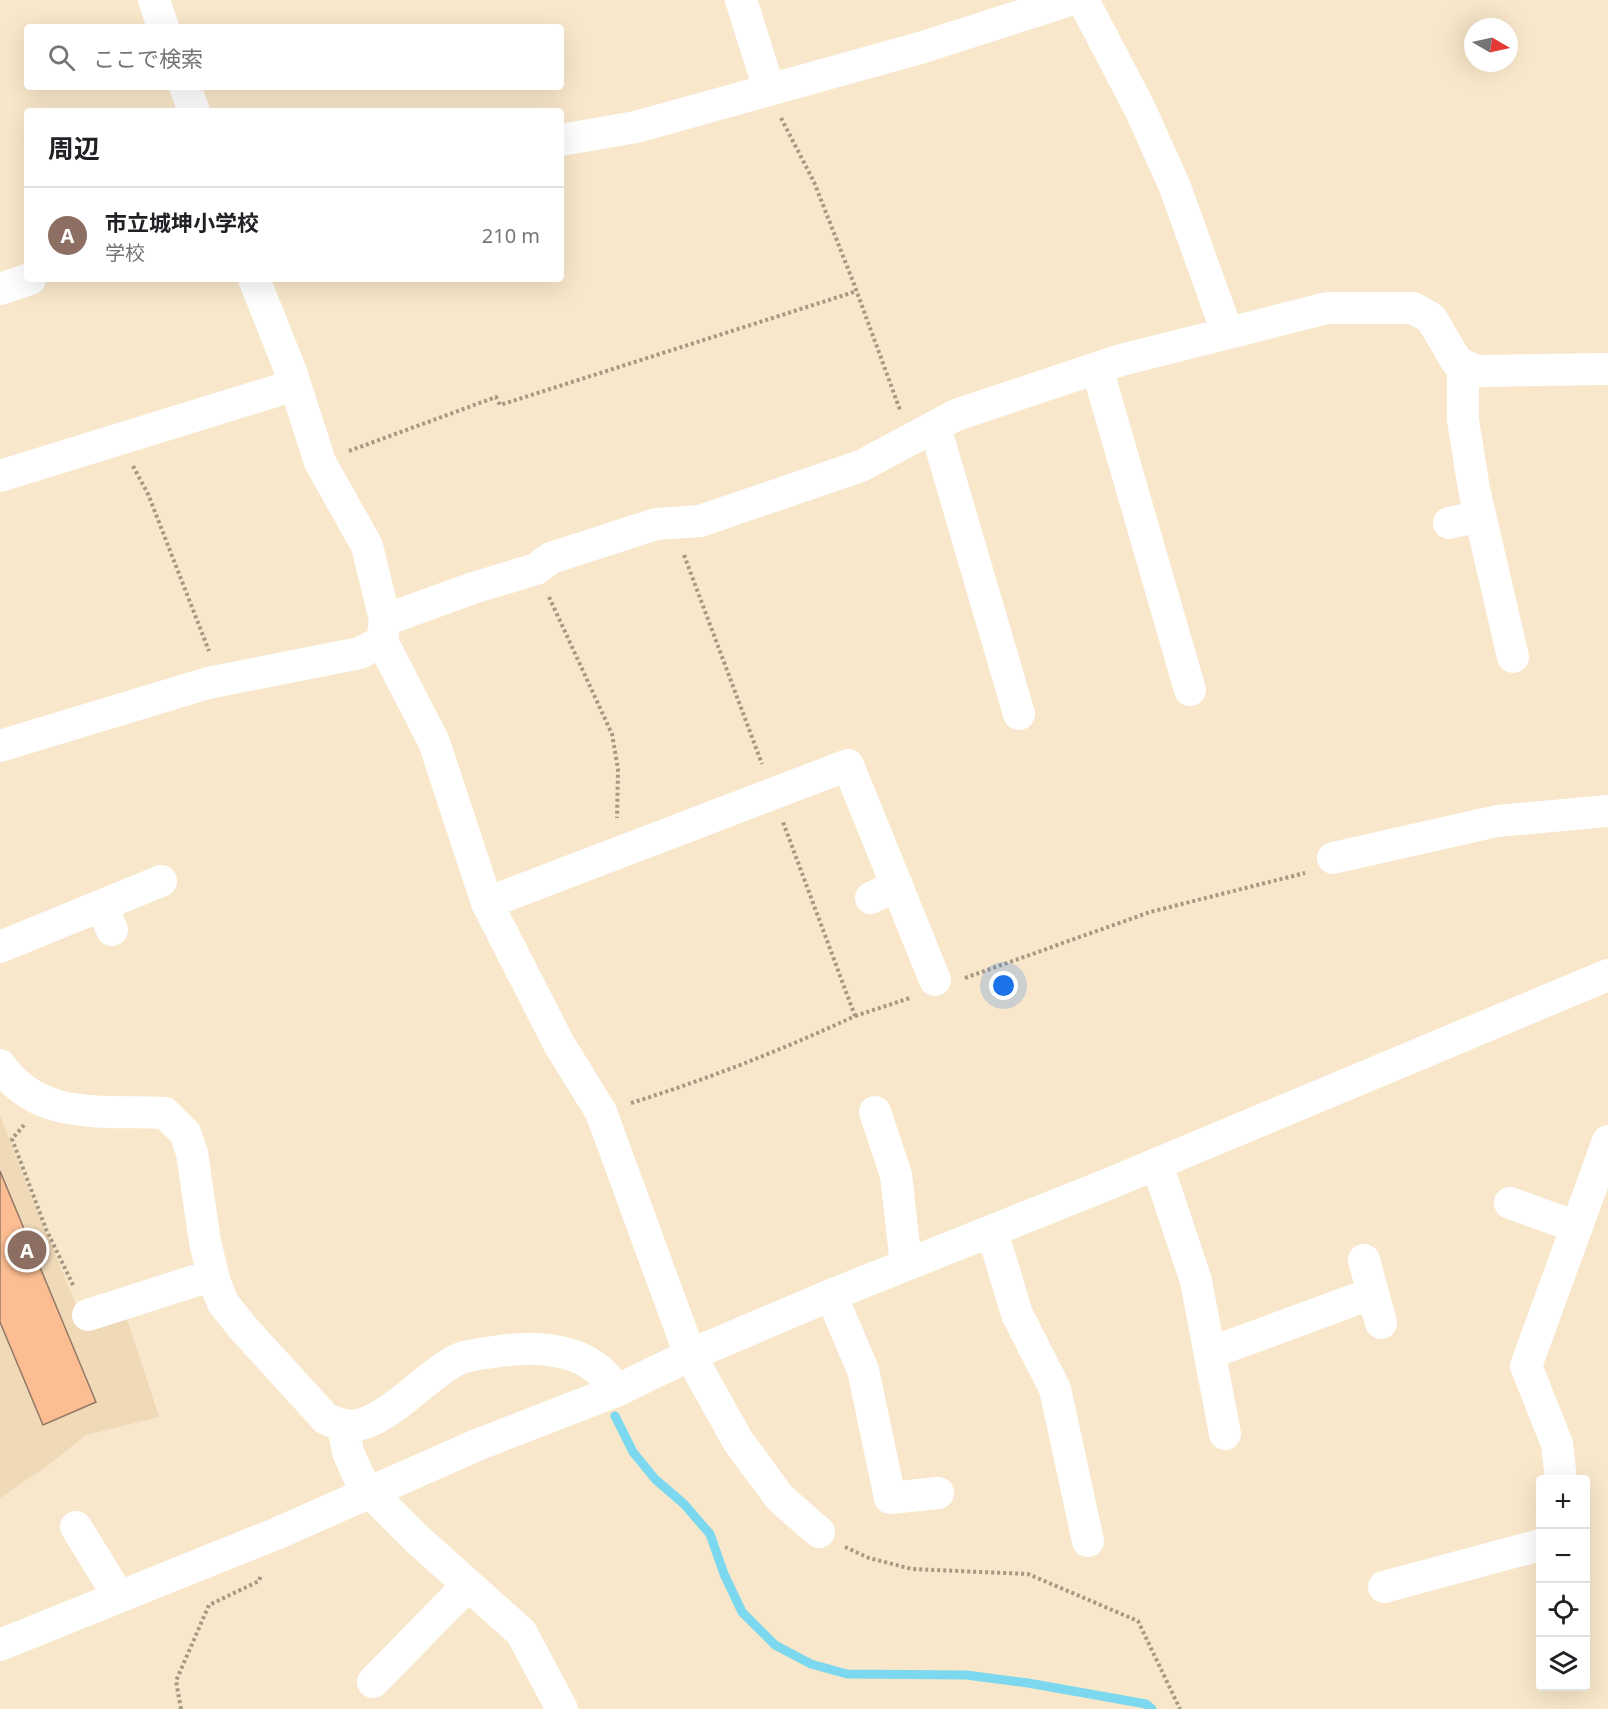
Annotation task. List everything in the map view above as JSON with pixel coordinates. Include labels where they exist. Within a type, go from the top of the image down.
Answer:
[{"type":"street","points":[[154,0],[163,24]]},
{"type":"street","points":[[741,0],[769,89]]},
{"type":"street","points":[[564,139],[636,127],[920,48],[1070,0]]},
{"type":"street","points":[[1083,0],[1140,109],[1170,178],[1227,332]]},
{"type":"street","points":[[186,90],[193,108]]},
{"type":"street","points":[[0,289],[24,281]]},
{"type":"street","points":[[255,282],[295,385],[320,462],[367,546],[380,592],[383,630],[434,742],[487,903],[559,1044],[601,1112],[690,1354],[738,1441],[780,1498],[819,1532]]},
{"type":"street","points":[[0,746],[220,680],[360,653],[383,630],[473,588],[536,569],[551,558],[656,524],[686,522],[861,466],[956,414],[1096,368],[1227,332],[1327,308],[1413,308],[1431,318],[1457,362],[1478,371],[1608,369]]},
{"type":"street","points":[[1463,365],[1463,420],[1474,489],[1513,657]]},
{"type":"street","points":[[1096,368],[1190,690]]},
{"type":"street","points":[[0,476],[295,385]]},
{"type":"street","points":[[925,431],[967,584],[1020,714]]},
{"type":"street","points":[[1449,523],[1480,516]]},
{"type":"street","points":[[487,903],[848,765],[884,892],[936,986]]},
{"type":"street","points":[[1333,858],[1497,821],[1608,811]]},
{"type":"street","points":[[0,947],[106,918],[161,881]]},
{"type":"street","points":[[0,1645],[278,1533],[477,1445],[616,1391],[690,1354],[1157,1164],[1608,975]]},
{"type":"street","points":[[0,1065],[27,1095],[58,1108],[165,1113],[185,1133],[192,1153],[205,1242],[223,1303],[326,1419],[352,1426],[369,1422],[454,1361],[506,1350],[532,1348],[566,1352],[590,1362],[608,1379],[616,1391]]},
{"type":"street","points":[[875,1112],[896,1175],[906,1265]]},
{"type":"street","points":[[1561,1475],[1557,1444],[1526,1366],[1608,1141]]},
{"type":"street","points":[[1157,1164],[1196,1281],[1225,1434]]},
{"type":"street","points":[[1510,1203],[1577,1227]]},
{"type":"street","points":[[992,1230],[1017,1314],[1066,1387],[1088,1541]]},
{"type":"street","points":[[1364,1260],[1381,1323]]},
{"type":"street","points":[[88,1315],[213,1275]]},
{"type":"street","points":[[1210,1353],[1373,1293]]},
{"type":"street","points":[[831,1295],[863,1370],[890,1498],[938,1493]]},
{"type":"street","points":[[344,1425],[348,1452],[359,1477],[370,1492],[418,1540],[521,1632],[562,1709]]},
{"type":"street","points":[[76,1527],[119,1597]]},
{"type":"street","points":[[1384,1587],[1536,1546]]},
{"type":"street","points":[[373,1683],[468,1585]]},
{"type":"path","points":[[769,89],[786,132],[814,182],[857,291],[897,405],[925,431]]},
{"type":"path","points":[[320,462],[496,397],[500,405],[857,291]]},
{"type":"path","points":[[118,439],[148,495],[220,680]]},
{"type":"path","points":[[686,522],[773,793],[855,1016]]},
{"type":"path","points":[[536,569],[612,734],[618,769],[617,853]]},
{"type":"path","points":[[601,1112],[696,1083],[784,1049],[855,1016],[936,986],[1150,912],[1322,869],[1333,858]]},
{"type":"path","points":[[43,1102],[12,1139],[46,1229],[88,1315]]},
{"type":"path","points":[[819,1532],[869,1558],[912,1569],[1028,1574],[1138,1621],[1180,1709]]},
{"type":"path","points":[[182,1709],[176,1681],[209,1605],[259,1581],[278,1533]]},
{"type":"shaded area","points":[[0,1115],[87,1331],[127,1319],[159,1417],[86,1435],[0,1498]]},
{"type":"building","points":[[0,1171],[96,1402],[43,1425],[0,1322]]},
{"type":"waterway","points":[[615,1416],[633,1452],[655,1479],[684,1504],[710,1534],[724,1574],[742,1612],[775,1645],[811,1664],[847,1674],[966,1675],[1028,1683],[1146,1704],[1152,1709]]},
{"type":"place","name":"市立城坤小学校","points":[[27,1250]]}]
